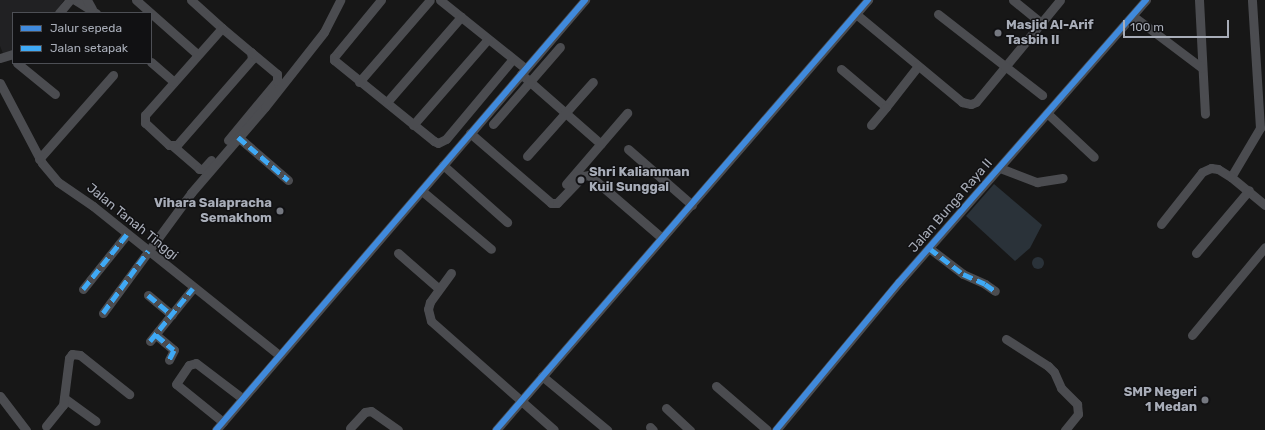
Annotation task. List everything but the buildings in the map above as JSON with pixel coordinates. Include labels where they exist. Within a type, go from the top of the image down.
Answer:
[{"type":"street","points":[[60,12],[70,0]]},
{"type":"street","points":[[75,0],[86,8],[94,11]]},
{"type":"street","points":[[87,0],[94,11]]},
{"type":"street","points":[[136,0],[150,12]]},
{"type":"street","points":[[191,0],[277,74],[277,80],[203,169],[196,168],[173,146],[145,124],[144,120],[197,54],[222,28]]},
{"type":"street","points":[[103,313],[191,193],[324,32],[340,0]]},
{"type":"street","points":[[381,0],[334,57],[336,64],[387,102],[434,141],[442,142],[513,59]]},
{"type":"street","points":[[359,82],[430,0]]},
{"type":"street","points":[[440,0],[513,59],[530,81],[601,144]]},
{"type":"street","points":[[242,398],[196,363],[189,365],[176,384],[221,427],[242,398],[422,191],[585,0]]},
{"type":"street","points":[[498,429],[520,401],[692,205],[868,0]]},
{"type":"street","points":[[1014,0],[1041,23]]},
{"type":"street","points":[[856,14],[918,66],[967,104],[976,102],[1060,0]]},
{"type":"street","name":"Jalan Bunga Raya II","points":[[776,430],[929,248],[1146,0]]},
{"type":"street","points":[[1199,0],[1205,114]]},
{"type":"street","points":[[1231,177],[1260,128],[1252,0]]},
{"type":"street","points":[[152,14],[197,54]]},
{"type":"street","points":[[938,14],[1042,95]]},
{"type":"street","points":[[1133,16],[1202,68]]},
{"type":"street","points":[[387,102],[461,17]]},
{"type":"street","points":[[413,125],[488,39]]},
{"type":"street","points":[[493,124],[560,47]]},
{"type":"street","points":[[173,146],[177,145],[252,59],[252,52]]},
{"type":"street","points":[[152,63],[174,82]]},
{"type":"street","points":[[18,64],[55,94]]},
{"type":"street","points":[[871,125],[918,66]]},
{"type":"street","points":[[841,69],[886,107]]},
{"type":"street","points":[[39,159],[113,75]]},
{"type":"street","points":[[527,156],[593,82]]},
{"type":"street","name":"Jalan Tanah Tinggi","points":[[0,83],[39,159],[58,182],[127,234],[279,355]]},
{"type":"street","points":[[566,184],[627,113]]},
{"type":"street","points":[[1047,113],[1094,157]]},
{"type":"street","points":[[470,133],[551,203],[557,203],[583,176],[589,175],[662,238]]},
{"type":"street","points":[[238,137],[288,180]]},
{"type":"street","points":[[628,149],[692,205]]},
{"type":"street","points":[[443,165],[507,222]]},
{"type":"street","points":[[1000,168],[1037,182],[1063,178]]},
{"type":"street","points":[[1161,224],[1202,172],[1218,169],[1249,190],[1265,204]]},
{"type":"street","points":[[1196,253],[1249,190]]},
{"type":"street","points":[[422,191],[491,250]]},
{"type":"street","points":[[83,289],[127,234]]},
{"type":"street","points":[[1192,335],[1265,247]]},
{"type":"street","points":[[929,248],[963,274],[985,284],[994,291]]},
{"type":"street","points":[[398,253],[438,288]]},
{"type":"street","points":[[450,273],[438,288],[428,310],[431,321],[554,430]]},
{"type":"street","points":[[168,360],[174,350],[153,338],[193,288]]},
{"type":"street","points":[[148,295],[172,315]]},
{"type":"street","points":[[1006,339],[1048,366],[1054,372],[1061,388],[1077,404],[1078,414],[1065,430]]},
{"type":"street","points":[[45,429],[58,413],[64,398],[68,358],[76,354],[129,394]]},
{"type":"street","points":[[542,376],[607,430]]},
{"type":"street","points":[[716,386],[767,430]]},
{"type":"street","points":[[0,396],[26,430]]},
{"type":"street","points":[[64,398],[96,421]]},
{"type":"street","points":[[666,408],[690,430]]},
{"type":"street","points":[[350,428],[365,412],[371,411],[398,430]]},
{"type":"shaded area","points":[[0,0],[64,0],[56,12],[12,12],[12,52],[4,56],[0,46]]},
{"type":"shaded area","points":[[994,184],[1042,225],[1030,248],[1015,261],[966,216]]},
{"type":"shaded area","points":[[1036,257],[1040,257],[1044,263],[1040,269],[1036,269],[1032,265],[1032,261]]},
{"type":"marked path","points":[[238,137],[288,180]]},
{"type":"marked path","points":[[83,289],[127,234]]},
{"type":"marked path","points":[[929,248],[963,274],[985,284],[995,291]]},
{"type":"marked path","points":[[103,313],[148,251]]},
{"type":"marked path","points":[[150,341],[193,288]]},
{"type":"marked path","points":[[148,295],[172,315]]},
{"type":"marked path","points":[[156,335],[174,350],[169,360]]},
{"type":"cycle path","points":[[216,430],[585,0]]},
{"type":"cycle path","points":[[496,430],[868,0]]},
{"type":"cycle path","points":[[776,430],[899,282],[1146,0]]},
{"type":"place","name":"Masjid Al-Arif Tasbih II","points":[[998,33]]},
{"type":"place","name":"Shri Kaliamman Kuil Sunggal","points":[[581,180]]},
{"type":"place","name":"Vihara Salapracha Semakhom","points":[[280,211]]},
{"type":"place","name":"SMP Negeri 1 Medan","points":[[1205,400]]}]
